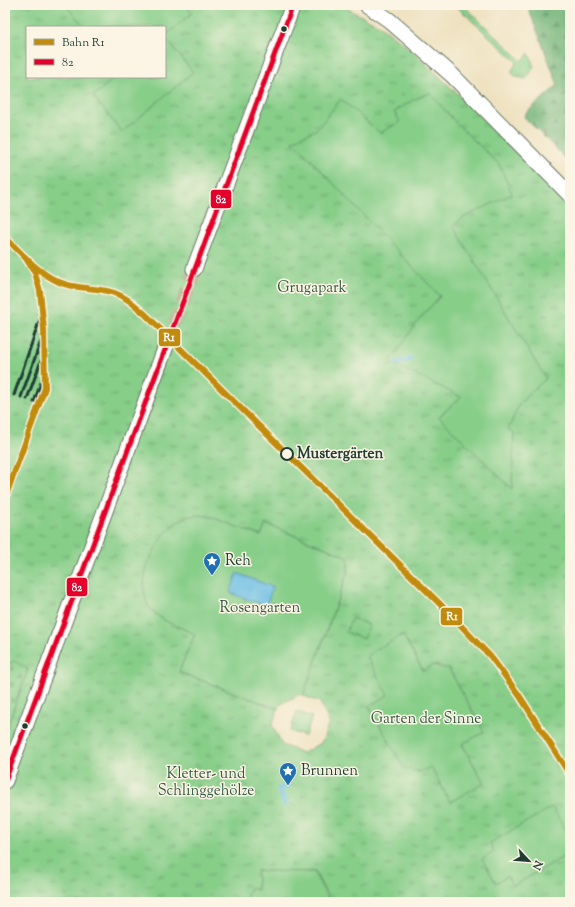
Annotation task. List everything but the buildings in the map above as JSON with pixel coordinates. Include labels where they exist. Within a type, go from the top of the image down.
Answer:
[{"type":"street","points":[[194,269],[293,5]]},
{"type":"street","points":[[367,5],[389,20],[452,75],[570,195]]},
{"type":"street","points":[[5,781],[166,346]]},
{"type":"green space","name":"Grugapark","points":[[5,5],[306,5],[316,9],[326,5],[340,5],[379,25],[411,50],[463,99],[570,208],[570,902],[330,902],[315,872],[257,871],[257,890],[250,888],[245,902],[5,902],[5,732],[28,670],[6,664]],"holes":[[[200,515],[214,518],[261,536],[266,524],[348,557],[348,571],[303,696],[320,702],[329,722],[322,742],[303,753],[282,745],[272,725],[278,709],[179,672],[195,634],[158,616],[150,609]],[[403,635],[423,671],[433,665],[449,669],[483,732],[462,744],[484,783],[431,766],[369,706],[389,695],[392,642]]]},
{"type":"green space","points":[[65,5],[186,5],[192,13],[166,35],[166,26],[84,26]]},
{"type":"green space","points":[[455,5],[463,5],[522,61],[529,53],[534,67],[526,79],[516,77],[511,72],[517,62]]},
{"type":"green space","points":[[527,5],[570,5],[570,163],[524,117],[526,113],[558,85]]},
{"type":"green space","points":[[166,39],[193,72],[122,132],[93,96],[115,78],[166,78]]},
{"type":"green space","points":[[430,93],[458,125],[499,164],[512,194],[463,218],[453,226],[546,379],[529,393],[519,405],[508,429],[514,433],[512,489],[439,417],[461,397],[390,362],[418,321],[440,296],[293,141],[317,129],[341,99],[380,133],[400,122],[394,112],[413,100]]},
{"type":"green space","name":"Rosengarten","points":[[200,515],[214,518],[261,536],[266,524],[348,557],[348,571],[303,696],[300,694],[281,704],[278,709],[179,672],[195,634],[159,617],[150,608],[145,598],[144,586],[146,573],[150,559],[156,547],[164,535],[182,519]]},
{"type":"green space","points":[[352,618],[369,625],[364,639],[346,632]]},
{"type":"green space","name":"Garten der Sinne","points":[[403,635],[423,671],[433,665],[449,669],[484,732],[462,744],[484,783],[450,802],[431,767],[420,772],[404,768],[369,706],[388,695],[367,657],[375,650]]},
{"type":"green space","points":[[5,661],[6,664],[15,661],[28,669],[5,732]]},
{"type":"green space","points":[[297,711],[312,717],[305,736],[290,731]]},
{"type":"green space","points":[[552,807],[570,838],[570,853],[513,886],[507,876],[496,883],[482,859],[494,852],[490,843]]},
{"type":"green space","points":[[257,871],[315,872],[330,902],[245,902],[250,888],[257,890]]},
{"type":"water","points":[[237,573],[273,587],[266,606],[230,593]]},
{"type":"waterway","points":[[397,363],[403,361]]},
{"type":"waterway","points":[[285,804],[279,789],[288,786]]},
{"type":"tunnel","points":[[166,346],[194,269]]},
{"type":"railway","points":[[25,257],[35,273],[40,291],[42,310],[45,388],[40,404]]},
{"type":"railway","points":[[14,395],[40,319]]},
{"type":"railway","points":[[21,397],[42,338]]},
{"type":"railway","points":[[27,399],[42,358]]},
{"type":"railway","points":[[34,402],[43,377]]},
{"type":"rail line","name":"R1","points":[[5,237],[30,262],[51,278],[71,286],[113,292],[133,303],[146,315],[442,606],[491,657],[519,695],[570,775]]},
{"type":"rail line","name":"R1","points":[[5,498],[45,388],[44,330],[40,291],[35,273],[25,257]]},
{"type":"transit line","name":"82","points":[[5,781],[293,5]]},
{"type":"place","name":"Mustergärten","points":[[287,454]]},
{"type":"place","name":"Reh","points":[[212,576]]},
{"type":"place","name":"Brunnen","points":[[288,786]]},
{"type":"park label","name":"Kletter- und Schlinggehölze","points":[[206,782]]}]
